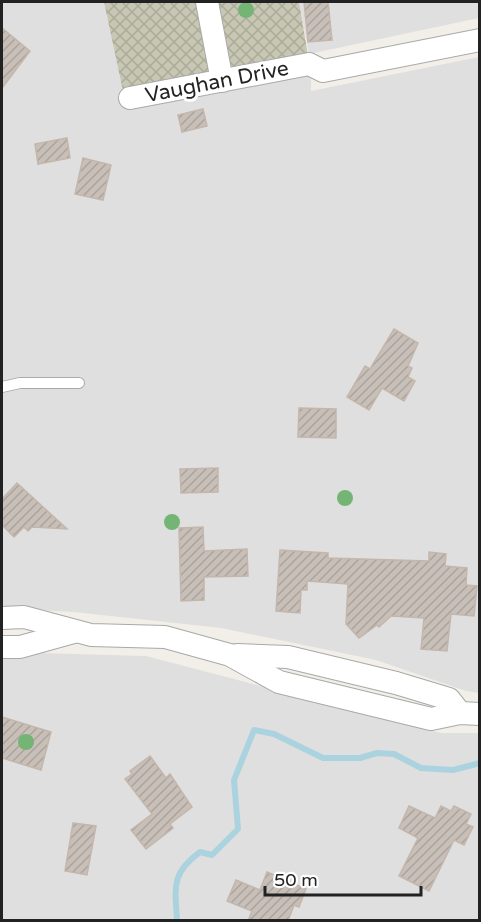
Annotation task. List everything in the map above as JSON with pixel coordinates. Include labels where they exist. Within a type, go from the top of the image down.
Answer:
[{"type":"street","points":[[207,2],[222,81]]},
{"type":"street","name":"Vaughan Drive","points":[[130,98],[309,64],[323,71],[480,40]]},
{"type":"street","points":[[2,618],[24,617],[91,635],[165,637],[230,655],[287,684],[431,718],[470,714]]},
{"type":"street","points":[[2,647],[20,647],[75,631]]},
{"type":"lane","points":[[2,387],[20,383],[79,382]]},
{"type":"shaded area","points":[[2,2],[104,2],[127,109],[311,73],[311,91],[479,57],[479,693],[466,691],[376,660],[221,628],[74,612],[2,608]]},
{"type":"shaded area","points":[[104,2],[299,2],[311,73],[127,110]]},
{"type":"shaded area","points":[[299,2],[479,2],[479,18],[309,54]]},
{"type":"shaded area","points":[[2,652],[146,656],[441,733],[479,733],[479,920],[2,920]]},
{"type":"building","points":[[304,2],[328,2],[332,40],[308,42]]},
{"type":"building","points":[[2,28],[30,51],[2,88]]},
{"type":"building","points":[[203,109],[207,126],[182,132],[178,115]]},
{"type":"building","points":[[67,138],[70,158],[38,164],[35,144]]},
{"type":"building","points":[[83,158],[111,165],[103,200],[75,194]]},
{"type":"building","points":[[394,329],[418,343],[408,366],[412,368],[408,377],[415,381],[404,401],[382,388],[369,410],[347,397],[365,366],[370,369]]},
{"type":"building","points":[[299,408],[336,409],[336,438],[298,437]]},
{"type":"building","points":[[218,468],[218,492],[181,493],[180,469]]},
{"type":"building","points":[[17,483],[67,529],[32,527],[28,531],[24,527],[14,537],[2,525],[2,499]]},
{"type":"building","points":[[203,527],[204,551],[247,549],[248,576],[204,577],[204,600],[181,601],[179,528]]},
{"type":"building","points":[[280,550],[328,553],[328,558],[429,561],[429,552],[446,554],[445,566],[467,568],[466,585],[477,586],[474,616],[451,614],[447,651],[421,649],[424,618],[391,616],[379,627],[377,625],[359,638],[346,624],[348,584],[307,581],[307,590],[301,590],[300,613],[276,611]]},
{"type":"building","points":[[2,717],[51,732],[41,770],[2,758]]},
{"type":"building","points":[[150,756],[166,778],[170,774],[192,807],[170,824],[173,828],[146,849],[131,830],[152,814],[125,779],[132,774],[130,771]]},
{"type":"building","points":[[409,806],[435,818],[441,806],[451,811],[454,806],[471,814],[466,824],[473,827],[464,845],[454,840],[429,891],[399,876],[418,838],[399,828]]},
{"type":"building","points":[[73,823],[96,826],[87,875],[65,871]]},
{"type":"building","points":[[267,872],[306,889],[299,907],[294,905],[288,921],[248,921],[252,911],[227,901],[236,880],[260,890]]},
{"type":"waterway","points":[[177,920],[176,890],[179,874],[200,852],[212,855],[238,829],[234,780],[254,730],[274,734],[323,758],[360,758],[377,753],[394,754],[421,768],[453,770],[480,763]]}]
